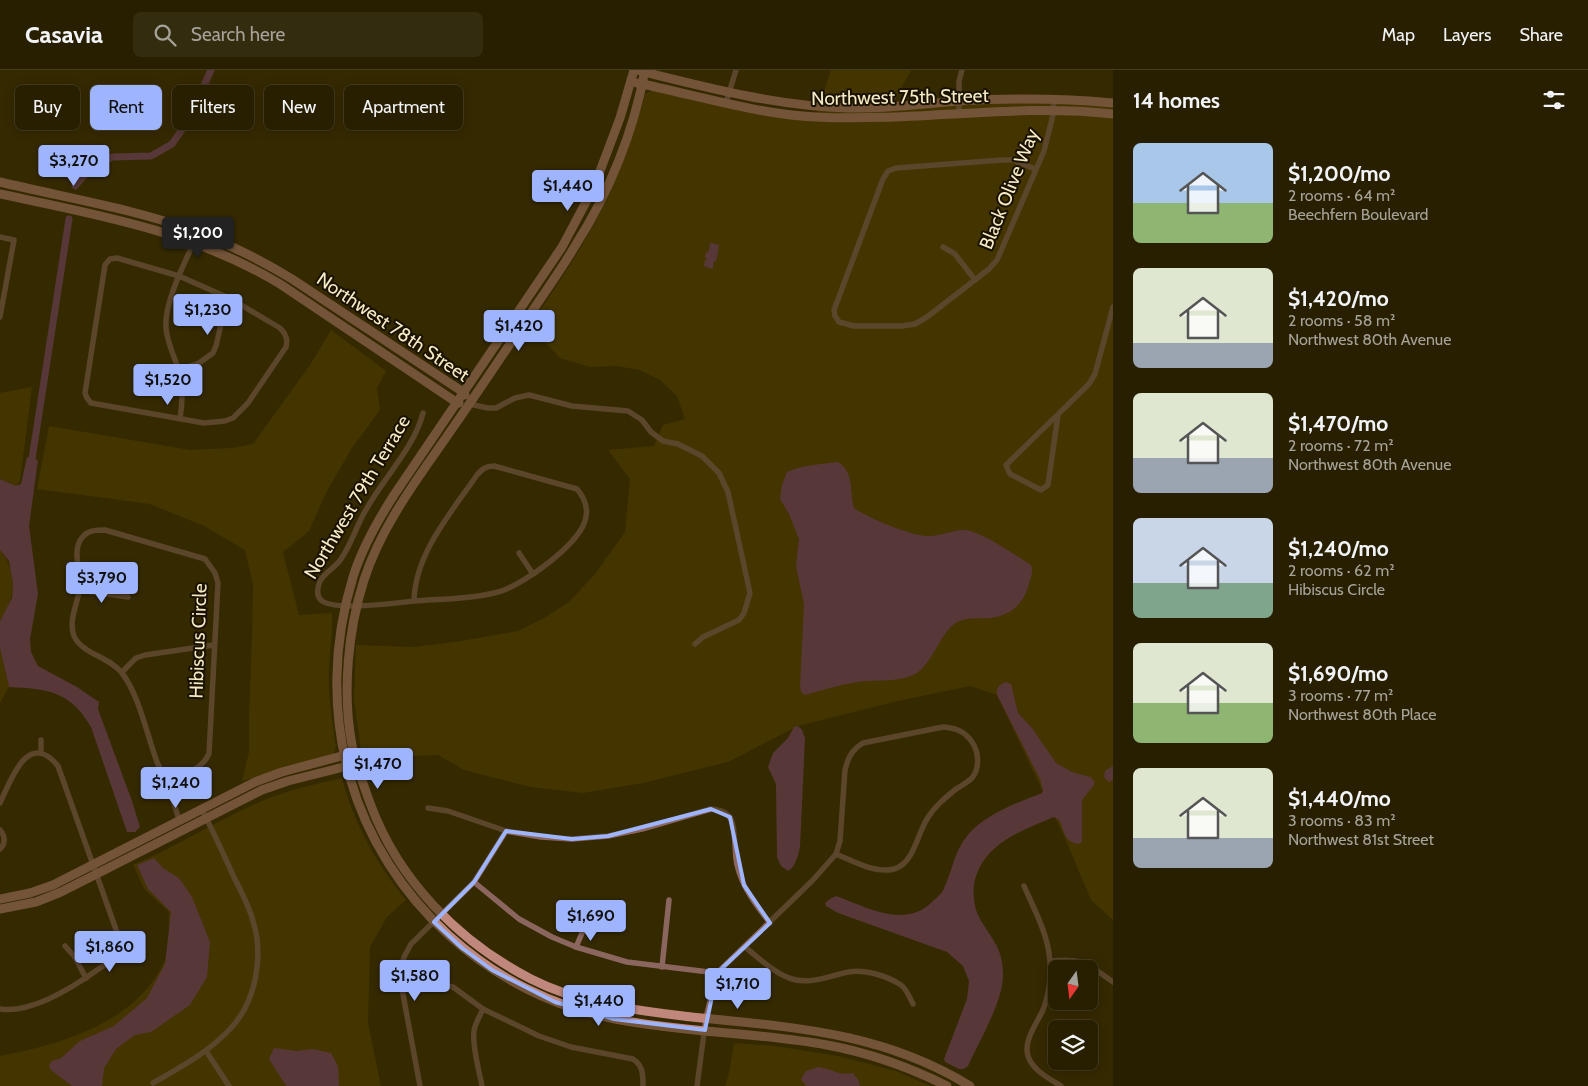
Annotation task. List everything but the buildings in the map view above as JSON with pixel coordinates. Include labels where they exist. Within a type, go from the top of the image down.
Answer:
[{"type":"street","name":"Northwest 75th Street","points":[[634,70],[645,71],[771,112],[815,117],[908,117],[1053,110],[1113,114]]},
{"type":"street","points":[[634,70],[608,152],[589,198],[562,248],[462,392],[381,516],[354,574],[340,633],[337,671],[337,697],[347,767],[366,822],[382,853],[408,892],[434,922],[462,948],[492,970],[525,988],[555,1002],[614,1019],[790,1040],[875,1056],[901,1065],[948,1086]]},
{"type":"street","points":[[727,98],[736,70]]},
{"type":"street","points":[[960,113],[958,101],[959,81],[962,70]]},
{"type":"street","points":[[645,71],[614,173],[597,207],[577,243],[470,404],[403,500],[376,550],[364,578],[351,634],[348,665],[348,697],[352,746],[357,764],[374,814],[389,846],[416,884],[443,915],[468,939],[530,978],[559,992],[591,1002],[625,1009],[804,1028],[877,1044],[940,1069],[967,1085]]},
{"type":"street","name":"Northwest 75th Street","points":[[631,81],[727,98],[815,107],[889,108],[958,101],[1054,99],[1113,103]]},
{"type":"street","name":"Black Olive Way","points":[[1035,170],[1013,160],[1002,160],[896,168],[888,171],[883,179],[834,310],[839,322],[854,326],[902,326],[915,324],[975,280],[997,260],[1035,170],[1049,136],[1054,99]]},
{"type":"street","name":"Northwest 78th Street","points":[[0,182],[127,212],[198,233],[268,264],[462,392],[470,404]]},
{"type":"street","name":"Northwest 78th Street","points":[[0,194],[125,222],[194,243],[247,265],[280,284],[456,402],[470,404]]},
{"type":"street","points":[[180,418],[183,403],[179,370],[169,343],[166,317],[179,276],[198,233]]},
{"type":"street","points":[[0,237],[14,240],[0,317]]},
{"type":"street","name":"Black Olive Way","points":[[944,247],[955,254],[975,280]]},
{"type":"street","points":[[117,258],[179,276],[231,299],[280,328],[286,337],[286,347],[248,403],[233,418],[225,421],[204,423],[92,403],[85,393],[105,265],[110,259],[117,258]]},
{"type":"street","points":[[179,370],[199,363],[213,353],[231,299]]},
{"type":"street","points":[[1058,415],[1048,485],[1041,490],[1010,474],[1006,465],[1089,384],[1095,374],[1113,306]]},
{"type":"street","points":[[470,404],[496,408],[515,398],[529,395],[572,406],[628,411],[642,420],[651,432],[663,441],[678,444],[702,456],[719,473],[728,492],[750,594],[744,613],[739,620],[703,637],[695,644]]},
{"type":"street","name":"Northwest 79th Terrace","points":[[345,606],[325,603],[320,600],[318,594],[321,580],[336,566],[345,553],[367,507],[416,434],[423,413]]},
{"type":"street","points":[[345,606],[357,606],[478,596],[500,592],[548,564],[579,534],[586,516],[586,505],[583,496],[577,489],[569,486],[494,466],[482,469],[428,549],[416,579],[414,601]]},
{"type":"street","name":"Hibiscus Circle","points":[[167,782],[200,767],[209,754],[218,583],[216,573],[205,559],[105,530],[88,532],[82,537],[78,546],[80,590],[72,625],[74,635],[79,644],[105,659],[122,672],[132,690],[157,763],[167,782],[184,830]]},
{"type":"street","points":[[519,553],[533,574]]},
{"type":"street","points":[[80,590],[128,597]]},
{"type":"street","points":[[122,672],[136,658],[146,655],[214,645]]},
{"type":"street","points":[[697,1086],[706,1018],[717,974],[813,880],[836,854],[840,841],[847,758],[854,749],[863,743],[943,727],[962,731],[970,739],[976,748],[978,758],[972,778],[940,803],[932,813],[903,865],[893,869],[882,870],[868,867],[836,854]]},
{"type":"street","points":[[41,740],[41,753]]},
{"type":"street","points":[[0,899],[30,893],[53,885],[255,782],[282,772],[354,752]]},
{"type":"street","points":[[0,803],[17,767],[23,759],[32,754],[41,753],[52,758],[58,766],[94,865],[119,938],[120,947],[117,955],[68,990],[44,1001],[9,1011],[0,1010]]},
{"type":"street","points":[[0,909],[36,902],[61,892],[262,790],[288,781],[357,764]]},
{"type":"street","points":[[428,808],[448,811],[506,831],[572,839],[608,836],[642,829],[711,808],[722,810],[730,816],[734,826],[734,847],[744,885],[770,923]]},
{"type":"street","points":[[153,1083],[206,1051],[232,1028],[242,1013],[253,986],[258,956],[257,939],[251,914],[202,810]]},
{"type":"street","points":[[0,830],[4,843],[0,849]]},
{"type":"street","points":[[420,1086],[402,989],[401,971],[404,957],[411,944],[443,915],[474,882],[506,831]]},
{"type":"street","points":[[474,882],[519,919],[576,948],[627,962],[717,974]]},
{"type":"street","points":[[1024,886],[1047,941],[1050,960]]},
{"type":"street","points":[[662,967],[669,900]]},
{"type":"street","points":[[576,948],[589,917]]},
{"type":"street","points":[[65,946],[74,956],[86,978]]},
{"type":"street","points":[[745,947],[780,974],[792,979],[805,981],[852,971],[886,978],[902,985],[913,1004]]},
{"type":"street","points":[[1060,960],[1075,960]]},
{"type":"street","points":[[1098,972],[1113,982]]},
{"type":"street","points":[[443,985],[453,987],[483,1009],[555,1042],[601,1054],[633,1059],[639,1063],[642,1069],[644,1086]]},
{"type":"street","points":[[1048,991],[1043,1009],[1028,1044],[1028,1056],[1035,1068],[1061,1086]]},
{"type":"street","points":[[482,1086],[474,1030],[483,1009]]},
{"type":"street","points":[[206,1051],[229,1086]]},
{"type":"highlighted area","points":[[711,809],[730,817],[744,885],[770,923],[717,973],[705,1030],[614,1019],[555,1002],[492,970],[462,948],[434,922],[474,882],[506,831],[572,839],[608,836]]},
{"type":"shaded area","points":[[831,70],[911,70],[894,102],[1031,95],[1086,96],[1113,99],[1113,920],[1091,900],[1065,838],[997,695],[970,686],[898,701],[798,726],[728,762],[643,783],[583,793],[530,787],[464,770],[438,755],[412,756],[364,773],[354,699],[356,645],[414,647],[518,631],[544,618],[569,602],[595,574],[625,532],[630,479],[608,450],[654,446],[663,425],[685,419],[677,396],[660,380],[639,370],[617,366],[590,367],[560,358],[547,344],[523,336],[568,268],[601,210],[623,162],[645,94],[655,89],[814,121]]},
{"type":"shaded area","points":[[710,243],[719,245],[713,269],[704,266],[705,260],[707,260],[705,256],[709,251]]},
{"type":"shaded area","points":[[331,330],[386,371],[377,388],[380,410],[352,448],[327,491],[309,531],[283,552],[299,615],[332,613],[329,687],[336,747],[334,754],[242,781],[249,752],[253,585],[245,550],[204,526],[150,504],[37,489],[49,426],[190,450],[232,448],[253,444],[310,365]]},
{"type":"shaded area","points":[[32,387],[20,481],[16,486],[0,479],[0,393]]},
{"type":"shaded area","points":[[27,457],[38,460],[29,526],[38,594],[30,639],[31,652],[38,666],[77,687],[99,702],[98,709],[140,827],[135,832],[127,832],[91,727],[83,715],[75,706],[57,694],[35,689],[9,687],[0,648],[0,621],[12,598],[13,584],[9,561],[0,550],[0,479],[16,486],[21,484]]},
{"type":"shaded area","points":[[838,462],[847,471],[854,508],[860,512],[890,526],[922,535],[933,536],[955,531],[970,531],[997,544],[1031,565],[1032,573],[1026,593],[1019,604],[1009,612],[997,617],[966,619],[957,622],[943,637],[929,660],[913,675],[893,680],[857,682],[805,695],[801,692],[800,685],[804,604],[796,566],[799,539],[789,514],[780,499],[782,485],[787,472],[805,466]]},
{"type":"shaded area","points":[[0,550],[11,570],[13,585],[11,600],[0,621]]},
{"type":"shaded area","points":[[0,648],[9,687],[0,703]]},
{"type":"shaded area","points":[[1005,682],[1011,684],[1018,713],[1032,728],[1056,763],[1072,772],[1090,777],[1094,781],[1094,785],[1082,800],[1082,842],[1078,844],[1070,841],[1065,835],[1059,820],[1054,817],[1004,841],[985,859],[978,871],[974,885],[975,904],[978,915],[1001,956],[1003,974],[1000,996],[990,1020],[968,1066],[964,1069],[959,1069],[945,1062],[944,1059],[967,999],[969,981],[963,966],[947,952],[838,913],[826,906],[825,903],[836,896],[885,913],[910,914],[921,910],[942,892],[959,848],[974,828],[992,815],[1042,793],[1040,779],[997,695],[998,687]]},
{"type":"shaded area","points":[[798,726],[805,738],[800,847],[795,864],[788,871],[781,866],[777,857],[776,784],[768,767],[773,753],[788,738],[794,727]]},
{"type":"shaded area","points":[[1113,766],[1113,780],[1109,782],[1104,777],[1105,771]]},
{"type":"shaded area","points":[[342,778],[353,811],[367,842],[385,872],[406,900],[387,917],[370,947],[368,1023],[381,1086],[0,1086],[0,1056],[48,1045],[73,1037],[96,1026],[118,1014],[137,999],[154,980],[168,954],[169,912],[145,890],[133,865],[264,800],[293,790]]},
{"type":"shaded area","points":[[154,858],[163,868],[179,878],[192,897],[210,942],[207,977],[190,1005],[151,1032],[135,1035],[116,1049],[104,1068],[102,1086],[72,1086],[51,1070],[49,1065],[52,1061],[61,1058],[80,1041],[114,1026],[147,998],[165,964],[171,912],[148,889],[137,865]]},
{"type":"shaded area","points":[[734,1043],[775,1046],[838,1056],[896,1071],[930,1086],[725,1086]]},
{"type":"shaded area","points":[[274,1048],[297,1051],[313,1049],[331,1053],[338,1066],[339,1086],[286,1086],[269,1059]]},
{"type":"shaded area","points":[[818,1067],[839,1073],[853,1073],[860,1086],[806,1086],[801,1079],[806,1071]]},
{"type":"waterway","points":[[75,186],[90,169],[112,157],[151,156],[172,144],[188,121],[211,70]]},
{"type":"waterway","points":[[32,459],[69,219]]}]
